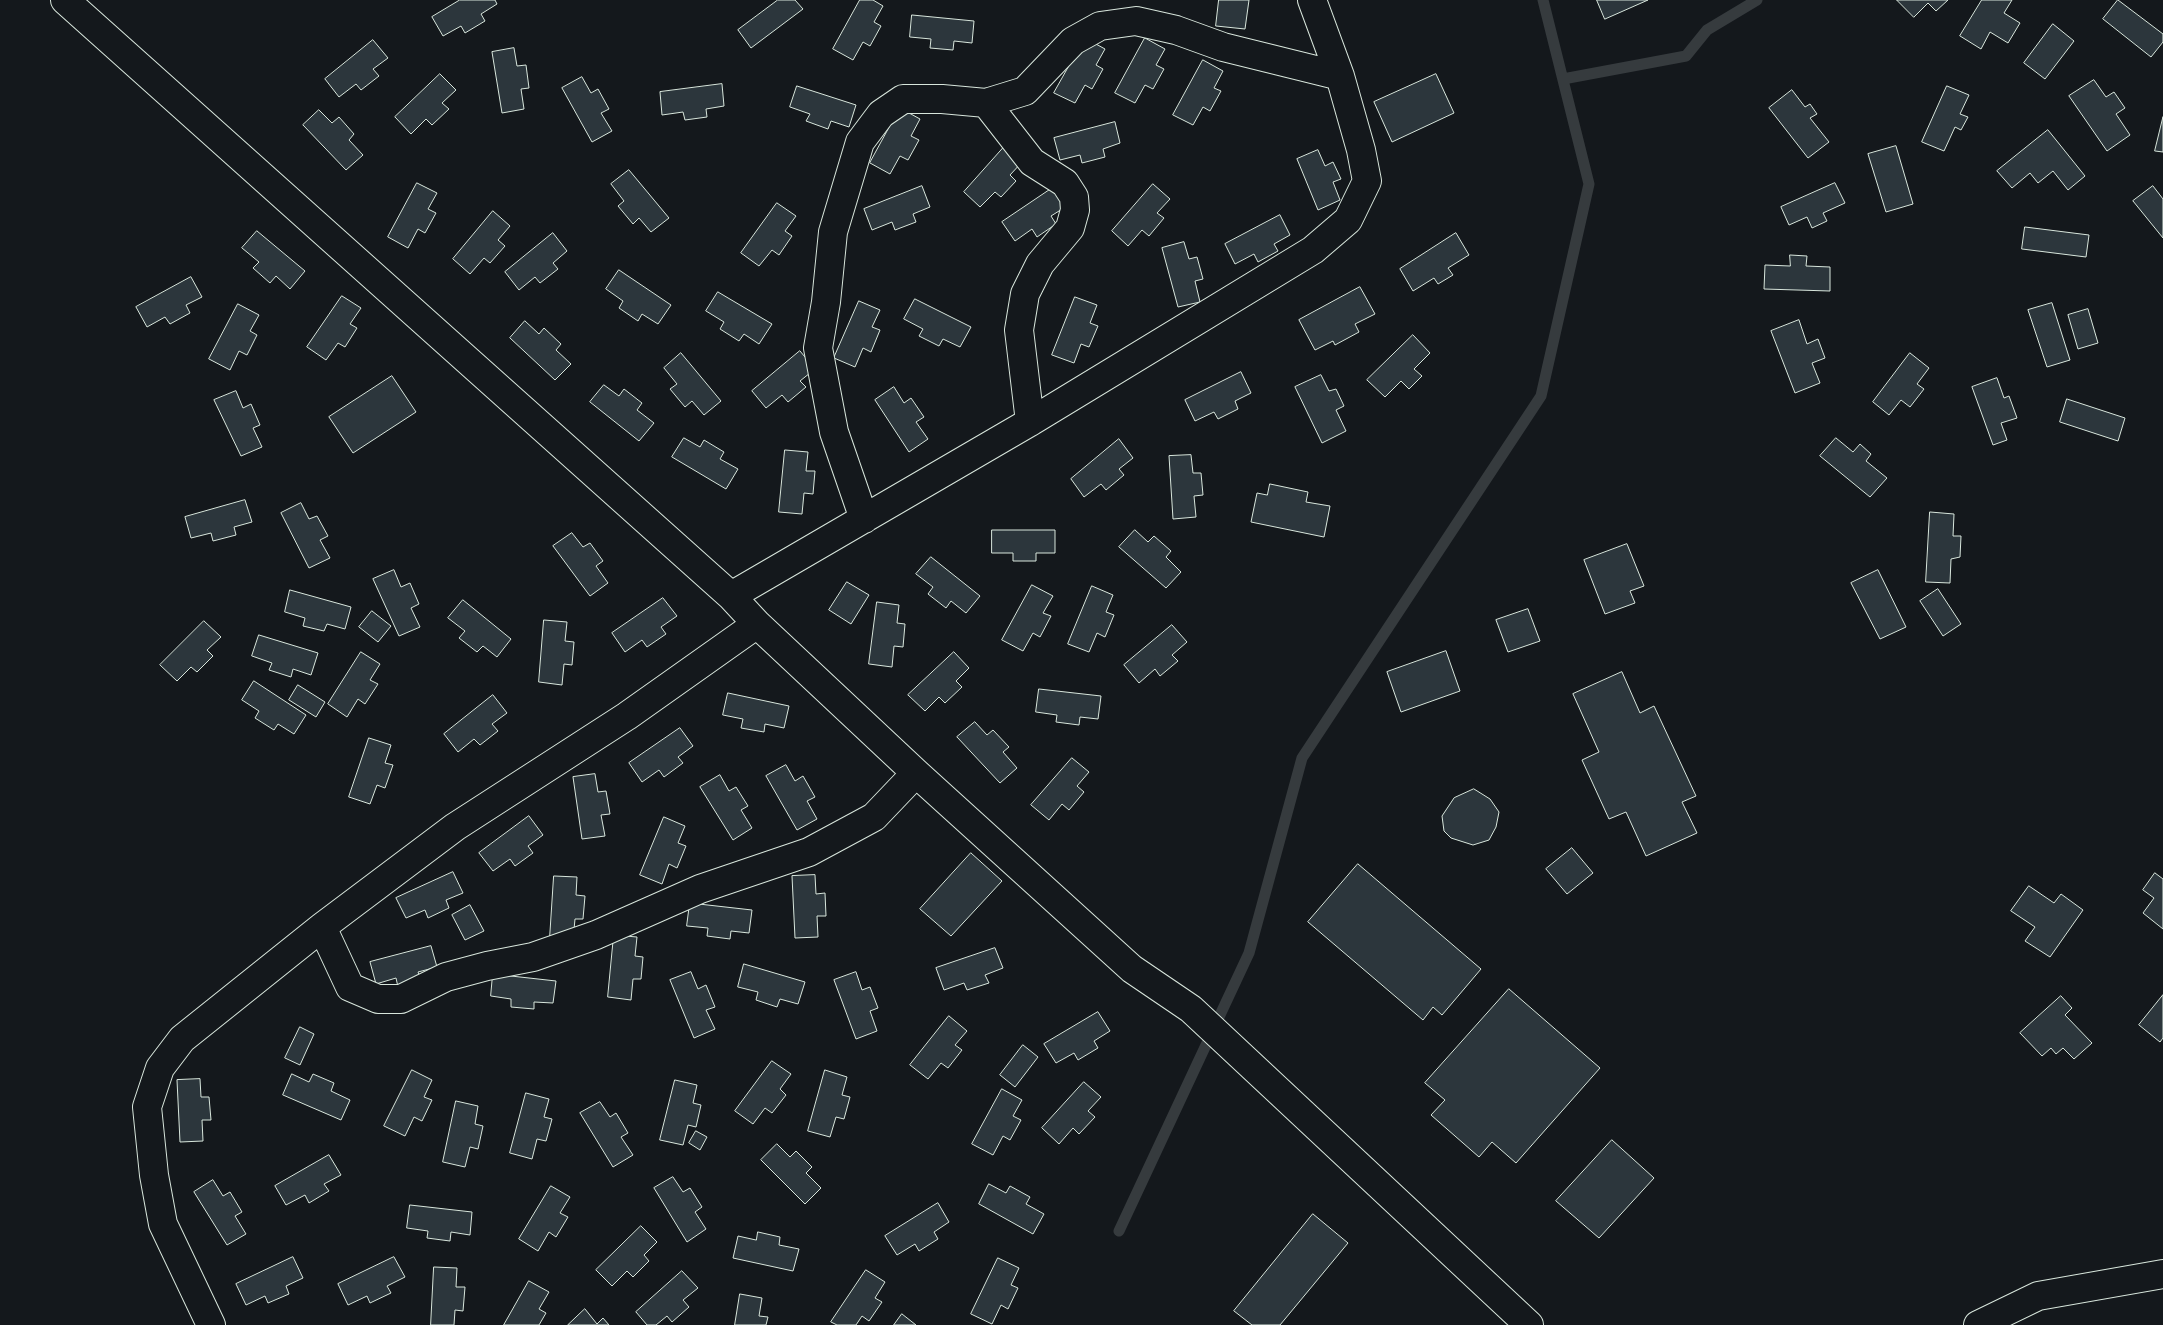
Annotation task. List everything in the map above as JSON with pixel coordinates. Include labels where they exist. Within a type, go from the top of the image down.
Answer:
[{"type":"street","points":[[65,0],[731,596],[757,624],[916,772],[1132,969],[1191,1009],[1529,1325]]},
{"type":"street","points":[[731,596],[1030,422],[1313,250],[1348,220],[1368,181],[1340,76],[1312,0]]},
{"type":"street","points":[[864,520],[834,432],[818,348],[826,302],[833,232],[860,142],[881,114],[903,99],[942,99],[986,103],[1025,92],[1073,41],[1100,26],[1136,21],[1176,30],[1223,47],[1340,76]]},
{"type":"street","points":[[986,103],[1032,162],[1065,183],[1074,197],[1076,210],[1070,228],[1040,264],[1024,294],[1019,330],[1030,422]]},
{"type":"street","points":[[211,1325],[164,1224],[154,1175],[147,1107],[160,1068],[182,1039],[322,927],[456,827],[627,716],[757,624]]},
{"type":"street","points":[[322,927],[350,987],[378,999],[401,999],[446,978],[486,966],[532,957],[587,938],[700,889],[809,852],[874,817],[916,772]]},
{"type":"street","points":[[1978,1325],[2038,1296],[2163,1274]]},
{"type":"building","points":[[460,0],[495,0],[497,4],[481,14],[485,21],[465,33],[461,26],[443,36],[432,17]]},
{"type":"building","points":[[778,0],[795,0],[803,9],[751,48],[738,30]]},
{"type":"building","points":[[860,0],[873,0],[883,6],[874,22],[881,26],[870,46],[863,42],[853,60],[833,49]]},
{"type":"building","points":[[1219,0],[1249,0],[1245,29],[1216,26]]},
{"type":"building","points":[[1597,0],[1648,0],[1605,19]]},
{"type":"building","points":[[1897,0],[1948,0],[1936,11],[1928,3],[1914,17]]},
{"type":"building","points":[[1982,0],[2012,0],[2004,13],[2020,23],[2008,43],[1990,32],[1981,49],[1960,36]]},
{"type":"building","points":[[2118,0],[2163,34],[2163,42],[2151,57],[2103,19]]},
{"type":"building","points":[[912,15],[974,21],[972,43],[954,41],[953,50],[930,48],[931,39],[910,37]]},
{"type":"building","points":[[2053,24],[2074,41],[2045,79],[2024,63]]},
{"type":"building","points":[[1085,38],[1105,49],[1096,65],[1103,69],[1092,89],[1085,85],[1075,103],[1054,93]]},
{"type":"building","points":[[1145,38],[1165,49],[1156,65],[1164,69],[1153,89],[1145,85],[1135,103],[1115,93]]},
{"type":"building","points":[[373,40],[388,58],[373,69],[379,76],[361,90],[356,84],[339,97],[325,79]]},
{"type":"building","points":[[514,48],[517,66],[526,65],[529,88],[521,89],[524,109],[502,113],[492,52]]},
{"type":"building","points":[[1203,60],[1223,71],[1214,88],[1221,91],[1210,111],[1203,107],[1193,125],[1173,115]]},
{"type":"building","points":[[440,74],[456,90],[442,103],[449,109],[432,125],[426,119],[411,134],[395,117]]},
{"type":"building","points":[[1436,74],[1454,113],[1392,142],[1374,102]]},
{"type":"building","points":[[582,77],[591,93],[598,89],[609,109],[601,113],[612,131],[592,142],[562,88]]},
{"type":"building","points":[[2094,80],[2106,97],[2114,92],[2125,108],[2116,114],[2130,135],[2107,151],[2069,96]]},
{"type":"building","points":[[722,84],[724,106],[706,109],[707,117],[685,120],[683,112],[662,115],[660,92]]},
{"type":"building","points":[[797,86],[856,105],[849,127],[831,121],[828,129],[806,121],[810,114],[790,107]]},
{"type":"building","points":[[1947,86],[1969,95],[1960,114],[1968,117],[1961,130],[1955,127],[1944,151],[1922,142]]},
{"type":"building","points":[[1792,90],[1805,107],[1810,104],[1817,114],[1810,118],[1829,142],[1808,158],[1769,108]]},
{"type":"building","points":[[900,108],[920,119],[911,136],[919,140],[908,160],[900,156],[890,174],[870,163]]},
{"type":"building","points":[[319,110],[332,123],[339,117],[354,134],[349,140],[363,155],[346,170],[303,125]]},
{"type":"building","points":[[2163,117],[2163,152],[2155,151]]},
{"type":"building","points":[[1115,122],[1120,143],[1103,149],[1105,157],[1082,163],[1080,155],[1060,160],[1054,138]]},
{"type":"building","points":[[2048,130],[2085,176],[2068,190],[2053,171],[2038,183],[2030,173],[2012,188],[1997,171]]},
{"type":"building","points":[[1005,146],[1023,161],[1010,175],[1016,181],[1001,197],[995,192],[980,207],[964,192]]},
{"type":"building","points":[[1896,146],[1913,204],[1886,212],[1868,154]]},
{"type":"building","points":[[1318,150],[1325,166],[1333,162],[1341,179],[1333,182],[1340,200],[1318,210],[1297,159]]},
{"type":"building","points":[[629,170],[669,218],[651,232],[639,218],[633,224],[618,206],[624,201],[611,184]]},
{"type":"building","points":[[417,183],[437,193],[428,209],[436,213],[425,233],[418,229],[408,248],[388,237]]},
{"type":"building","points":[[1835,183],[1845,203],[1823,213],[1827,221],[1812,228],[1807,217],[1789,225],[1781,207]]},
{"type":"building","points":[[1153,184],[1170,199],[1157,213],[1164,218],[1149,236],[1142,230],[1128,246],[1112,231]]},
{"type":"building","points":[[922,186],[930,207],[913,214],[916,222],[895,230],[892,222],[872,230],[864,209]]},
{"type":"building","points":[[2153,186],[2163,199],[2163,238],[2133,201]]},
{"type":"building","points":[[1054,187],[1067,206],[1051,216],[1056,224],[1037,237],[1032,229],[1015,241],[1002,222]]},
{"type":"building","points":[[777,203],[796,216],[785,231],[792,236],[779,255],[772,250],[759,266],[741,253]]},
{"type":"building","points":[[493,211],[510,226],[498,240],[505,246],[490,263],[484,258],[470,274],[453,259]]},
{"type":"building","points":[[1280,215],[1290,235],[1274,244],[1278,251],[1258,262],[1254,254],[1235,264],[1225,244]]},
{"type":"building","points":[[2025,227],[2089,235],[2086,257],[2022,249]]},
{"type":"building","points":[[257,231],[305,271],[290,289],[276,276],[270,283],[253,268],[259,262],[242,248]]},
{"type":"building","points":[[553,233],[567,251],[553,263],[558,269],[540,283],[535,277],[519,290],[505,272]]},
{"type":"building","points":[[1456,233],[1469,255],[1448,268],[1453,275],[1438,284],[1434,278],[1413,291],[1400,269]]},
{"type":"building","points":[[1184,242],[1189,259],[1197,257],[1203,279],[1195,281],[1200,302],[1178,307],[1162,248]]},
{"type":"building","points":[[1790,255],[1807,256],[1806,266],[1830,267],[1830,291],[1764,289],[1765,265],[1790,266]]},
{"type":"building","points":[[619,270],[671,305],[658,324],[642,314],[638,321],[619,308],[623,301],[606,289]]},
{"type":"building","points":[[191,277],[202,297],[186,305],[190,313],[170,324],[165,317],[147,327],[136,307]]},
{"type":"building","points":[[1360,287],[1375,314],[1355,324],[1359,332],[1335,345],[1333,341],[1315,350],[1299,320]]},
{"type":"building","points":[[718,292],[772,324],[759,344],[744,334],[739,341],[720,329],[724,322],[706,311]]},
{"type":"building","points":[[342,296],[361,308],[350,324],[357,328],[345,347],[338,343],[326,360],[307,347]]},
{"type":"building","points":[[1075,297],[1097,305],[1090,323],[1098,326],[1089,347],[1081,344],[1074,363],[1052,355]]},
{"type":"building","points":[[915,299],[971,327],[960,347],[943,339],[939,346],[919,336],[923,329],[904,319]]},
{"type":"building","points":[[859,301],[880,310],[872,327],[880,330],[871,352],[863,348],[855,367],[834,358]]},
{"type":"building","points":[[2052,303],[2070,360],[2047,367],[2028,310]]},
{"type":"building","points":[[238,304],[259,315],[250,331],[257,335],[247,355],[239,351],[230,370],[209,359]]},
{"type":"building","points":[[2088,309],[2098,343],[2078,349],[2068,315]]},
{"type":"building","points":[[1799,320],[1807,344],[1818,339],[1825,358],[1812,363],[1820,383],[1795,393],[1771,331]]},
{"type":"building","points":[[525,321],[539,334],[544,328],[561,344],[556,350],[571,364],[555,380],[510,338]]},
{"type":"building","points":[[1413,335],[1430,353],[1414,369],[1422,376],[1409,389],[1401,381],[1385,397],[1367,380]]},
{"type":"building","points":[[800,351],[815,369],[800,381],[806,387],[788,402],[782,395],[766,408],[752,391]]},
{"type":"building","points":[[681,353],[721,401],[704,415],[692,401],[685,407],[670,389],[677,384],[664,368]]},
{"type":"building","points":[[1910,353],[1929,368],[1917,384],[1924,389],[1910,407],[1901,400],[1889,415],[1873,402]]},
{"type":"building","points":[[1241,372],[1251,393],[1235,401],[1238,409],[1218,419],[1214,412],[1195,421],[1185,400]]},
{"type":"building","points":[[1321,375],[1329,391],[1336,389],[1344,406],[1336,410],[1346,431],[1322,443],[1295,387]]},
{"type":"building","points":[[392,376],[416,412],[353,453],[329,417]]},
{"type":"building","points":[[1997,378],[2004,398],[2009,396],[2017,418],[2001,423],[2007,440],[1993,445],[1972,387]]},
{"type":"building","points":[[604,385],[619,396],[624,389],[642,403],[637,410],[654,423],[639,441],[590,402]]},
{"type":"building","points":[[894,387],[904,403],[911,398],[924,417],[916,422],[928,439],[909,452],[875,400]]},
{"type":"building","points":[[236,391],[243,408],[251,404],[260,425],[253,428],[262,447],[241,456],[214,400]]},
{"type":"building","points":[[2067,399],[2125,418],[2118,441],[2060,422]]},
{"type":"building","points":[[684,438],[700,447],[704,440],[724,452],[720,459],[738,469],[726,489],[672,457]]},
{"type":"building","points":[[1836,438],[1853,452],[1860,444],[1871,454],[1866,461],[1887,478],[1870,497],[1820,456]]},
{"type":"building","points":[[1119,439],[1133,458],[1119,469],[1124,475],[1106,490],[1101,484],[1084,497],[1071,479]]},
{"type":"building","points":[[785,450],[808,452],[806,471],[815,471],[813,494],[804,493],[802,514],[779,512]]},
{"type":"building","points":[[1191,455],[1193,473],[1201,473],[1203,495],[1194,496],[1196,517],[1173,519],[1169,456]]},
{"type":"building","points":[[1270,484],[1308,492],[1306,502],[1330,506],[1324,537],[1251,522],[1257,493],[1267,495]]},
{"type":"building","points":[[245,500],[252,522],[234,527],[236,535],[213,541],[211,533],[191,538],[185,517]]},
{"type":"building","points":[[301,503],[309,519],[317,516],[328,536],[320,540],[330,558],[309,568],[281,513]]},
{"type":"building","points":[[1930,512],[1954,514],[1953,536],[1961,536],[1960,557],[1951,559],[1950,583],[1926,582]]},
{"type":"building","points":[[992,530],[1055,530],[1055,553],[1036,553],[1036,561],[1013,561],[1013,553],[992,553]]},
{"type":"building","points":[[1135,530],[1148,542],[1154,536],[1171,551],[1166,557],[1181,572],[1166,588],[1119,547]]},
{"type":"building","points":[[572,533],[583,547],[590,543],[603,561],[596,566],[608,583],[590,596],[553,546]]},
{"type":"building","points":[[1627,544],[1644,586],[1630,591],[1635,603],[1605,614],[1584,560]]},
{"type":"building","points":[[931,557],[980,596],[966,613],[951,601],[946,608],[928,594],[933,587],[916,574]]},
{"type":"building","points":[[394,570],[401,587],[410,583],[419,604],[411,608],[420,627],[399,636],[373,579]]},
{"type":"building","points":[[1878,570],[1906,627],[1880,639],[1851,583]]},
{"type":"building","points":[[847,582],[869,595],[851,624],[829,610]]},
{"type":"building","points":[[1032,585],[1053,596],[1043,613],[1051,616],[1040,637],[1033,633],[1023,651],[1002,640]]},
{"type":"building","points":[[1092,586],[1113,595],[1106,612],[1114,615],[1105,637],[1097,633],[1089,652],[1068,644]]},
{"type":"building","points":[[1938,589],[1961,624],[1943,636],[1920,601]]},
{"type":"building","points":[[290,590],[351,607],[345,629],[327,624],[324,631],[303,626],[305,618],[285,612]]},
{"type":"building","points":[[663,598],[677,616],[661,627],[666,634],[647,647],[642,640],[625,652],[612,633]]},
{"type":"building","points":[[463,600],[511,639],[497,657],[483,646],[477,652],[459,638],[465,631],[448,618]]},
{"type":"building","points":[[877,602],[899,605],[897,623],[905,624],[903,647],[894,646],[892,667],[869,664]]},
{"type":"building","points":[[1528,609],[1540,641],[1508,652],[1496,620]]},
{"type":"building","points":[[372,611],[391,626],[378,642],[359,627]]},
{"type":"building","points":[[544,620],[567,622],[565,641],[574,642],[572,665],[564,664],[562,685],[539,682]]},
{"type":"building","points":[[204,621],[221,637],[207,650],[213,656],[197,672],[191,667],[177,681],[160,665]]},
{"type":"building","points":[[1172,625],[1187,642],[1172,655],[1178,661],[1160,676],[1155,669],[1139,683],[1124,665]]},
{"type":"building","points":[[259,635],[318,653],[311,675],[293,669],[291,677],[269,670],[272,663],[252,656]]},
{"type":"building","points":[[1446,651],[1460,691],[1401,712],[1387,672]]},
{"type":"building","points":[[361,652],[380,664],[370,680],[378,684],[365,704],[358,699],[347,717],[328,704]]},
{"type":"building","points":[[954,652],[969,668],[956,681],[962,687],[945,703],[939,697],[925,711],[908,695]]},
{"type":"building","points":[[1622,672],[1640,713],[1654,706],[1696,796],[1682,802],[1697,833],[1646,856],[1626,812],[1609,819],[1582,760],[1599,752],[1573,694]]},
{"type":"building","points":[[254,681],[306,715],[294,734],[278,724],[274,730],[255,718],[259,711],[242,700]]},
{"type":"building","points":[[298,685],[325,702],[316,717],[289,700]]},
{"type":"building","points":[[1039,689],[1101,696],[1098,719],[1080,717],[1079,725],[1056,722],[1057,715],[1036,712]]},
{"type":"building","points":[[728,693],[789,706],[784,728],[765,724],[764,732],[741,728],[743,719],[723,715]]},
{"type":"building","points":[[493,695],[507,713],[492,724],[498,731],[480,745],[474,739],[458,752],[444,734]]},
{"type":"building","points":[[975,722],[987,735],[993,730],[1009,747],[1003,752],[1017,768],[1000,783],[957,737]]},
{"type":"building","points":[[680,728],[693,746],[678,757],[683,763],[664,777],[659,770],[642,782],[629,763]]},
{"type":"building","points":[[369,738],[391,745],[385,763],[393,765],[385,788],[377,785],[370,804],[349,797]]},
{"type":"building","points":[[1072,758],[1089,772],[1077,786],[1084,792],[1069,810],[1062,804],[1049,820],[1031,805]]},
{"type":"building","points":[[786,765],[795,781],[803,776],[815,797],[807,801],[817,819],[797,830],[766,776]]},
{"type":"building","points":[[595,774],[598,792],[606,791],[610,814],[601,815],[605,836],[582,839],[573,777]]},
{"type":"building","points":[[720,775],[729,791],[736,787],[748,806],[741,810],[752,828],[733,840],[700,787]]},
{"type":"building","points":[[1474,789],[1490,799],[1499,812],[1496,827],[1489,840],[1473,845],[1451,838],[1444,831],[1442,816],[1454,798]]},
{"type":"building","points":[[529,816],[543,835],[528,846],[533,853],[515,866],[510,859],[493,871],[479,853]]},
{"type":"building","points":[[664,817],[685,826],[678,843],[686,846],[677,868],[669,864],[662,884],[640,875]]},
{"type":"building","points":[[1572,848],[1593,873],[1567,894],[1546,869]]},
{"type":"building","points":[[971,853],[1002,881],[951,936],[920,909]]},
{"type":"building","points":[[1358,864],[1481,969],[1442,1015],[1433,1007],[1423,1020],[1308,922]]},
{"type":"building","points":[[453,872],[463,893],[446,900],[449,908],[428,918],[425,910],[406,918],[396,898]]},
{"type":"building","points":[[2155,873],[2163,879],[2163,929],[2143,913],[2154,898],[2143,890]]},
{"type":"building","points":[[815,875],[816,894],[825,893],[826,916],[817,916],[818,937],[795,938],[792,876]]},
{"type":"building","points":[[554,876],[577,877],[576,895],[585,896],[583,919],[575,919],[573,940],[550,938]]},
{"type":"building","points":[[2029,886],[2054,903],[2061,894],[2083,910],[2050,957],[2025,941],[2035,927],[2011,911]]},
{"type":"building","points":[[690,903],[752,910],[749,933],[731,931],[730,939],[707,936],[708,928],[687,926]]},
{"type":"building","points":[[470,905],[484,931],[465,940],[452,915]]},
{"type":"building","points":[[614,935],[637,937],[635,956],[643,957],[641,979],[633,979],[631,1000],[608,997]]},
{"type":"building","points":[[431,946],[437,967],[418,972],[421,980],[398,987],[396,978],[376,984],[370,962]]},
{"type":"building","points":[[995,948],[1003,968],[985,975],[989,983],[967,990],[964,983],[944,990],[936,968]]},
{"type":"building","points":[[744,964],[805,982],[798,1004],[780,999],[777,1007],[756,1000],[758,992],[738,987]]},
{"type":"building","points":[[691,972],[698,989],[706,985],[715,1007],[706,1010],[715,1029],[694,1038],[670,980]]},
{"type":"building","points":[[856,972],[862,990],[870,987],[878,1008],[870,1011],[877,1031],[856,1039],[834,980]]},
{"type":"building","points":[[493,974],[556,981],[553,1003],[534,1002],[534,1009],[511,1007],[511,999],[491,996]]},
{"type":"building","points":[[1509,989],[1600,1068],[1516,1163],[1492,1142],[1479,1157],[1431,1115],[1445,1100],[1425,1083]]},
{"type":"building","points":[[2163,995],[2163,1038],[2160,1042],[2139,1025]]},
{"type":"building","points":[[2061,996],[2072,1008],[2065,1015],[2092,1043],[2074,1059],[2063,1048],[2056,1054],[2051,1048],[2042,1056],[2020,1033]]},
{"type":"building","points":[[1098,1012],[1110,1031],[1094,1041],[1098,1048],[1078,1060],[1074,1053],[1056,1063],[1044,1044]]},
{"type":"building","points":[[949,1016],[967,1031],[955,1045],[962,1050],[948,1068],[941,1063],[928,1079],[910,1065]]},
{"type":"building","points":[[300,1027],[314,1034],[300,1065],[285,1058]]},
{"type":"building","points":[[1023,1045],[1038,1057],[1015,1087],[1000,1075]]},
{"type":"building","points":[[772,1061],[791,1074],[780,1089],[786,1095],[772,1113],[765,1108],[753,1124],[735,1111]]},
{"type":"building","points":[[412,1070],[432,1080],[424,1097],[432,1100],[422,1121],[414,1117],[405,1136],[384,1126]]},
{"type":"building","points":[[825,1070],[847,1077],[842,1095],[850,1097],[844,1119],[836,1117],[830,1137],[808,1131]]},
{"type":"building","points":[[292,1074],[309,1082],[313,1074],[334,1083],[331,1091],[350,1100],[341,1120],[283,1095]]},
{"type":"building","points":[[200,1079],[201,1097],[209,1097],[211,1120],[202,1120],[203,1141],[180,1142],[177,1080]]},
{"type":"building","points":[[675,1080],[697,1085],[693,1103],[701,1105],[696,1127],[688,1125],[683,1145],[660,1140]]},
{"type":"building","points":[[1084,1082],[1101,1097],[1088,1111],[1095,1117],[1079,1134],[1073,1128],[1059,1144],[1042,1128]]},
{"type":"building","points":[[1002,1089],[1022,1100],[1013,1116],[1021,1120],[1010,1140],[1003,1136],[993,1155],[972,1144]]},
{"type":"building","points":[[526,1093],[549,1099],[544,1117],[552,1119],[546,1141],[537,1139],[532,1159],[510,1153]]},
{"type":"building","points":[[456,1101],[478,1106],[475,1124],[483,1126],[478,1149],[470,1147],[465,1167],[443,1162]]},
{"type":"building","points":[[600,1102],[610,1117],[616,1113],[628,1133],[621,1137],[633,1155],[613,1167],[580,1113]]},
{"type":"building","points":[[696,1131],[707,1137],[700,1150],[689,1143]]},
{"type":"building","points":[[1612,1140],[1654,1178],[1599,1238],[1556,1201]]},
{"type":"building","points":[[777,1144],[790,1157],[796,1151],[812,1167],[806,1173],[821,1188],[805,1204],[761,1160]]},
{"type":"building","points":[[329,1155],[341,1175],[324,1184],[329,1191],[309,1203],[305,1195],[286,1205],[275,1186]]},
{"type":"building","points":[[673,1177],[683,1192],[690,1188],[702,1207],[695,1212],[706,1229],[687,1242],[654,1188]]},
{"type":"building","points":[[213,1180],[223,1196],[230,1192],[242,1212],[235,1216],[246,1234],[227,1245],[194,1192]]},
{"type":"building","points":[[989,1184],[1006,1193],[1010,1186],[1030,1197],[1026,1204],[1044,1214],[1033,1234],[979,1204]]},
{"type":"building","points":[[551,1186],[570,1197],[560,1213],[568,1217],[556,1237],[549,1232],[538,1251],[519,1239]]},
{"type":"building","points":[[938,1203],[949,1222],[934,1232],[938,1239],[919,1251],[915,1244],[897,1255],[885,1236]]},
{"type":"building","points":[[410,1205],[472,1212],[470,1235],[451,1232],[450,1241],[427,1238],[428,1231],[407,1228]]},
{"type":"building","points":[[1313,1214],[1348,1243],[1280,1325],[1252,1325],[1234,1311]]},
{"type":"building","points":[[641,1226],[657,1242],[644,1255],[649,1261],[633,1277],[627,1271],[612,1286],[596,1270]]},
{"type":"building","points":[[758,1232],[780,1237],[779,1245],[799,1249],[793,1271],[733,1258],[738,1236],[756,1240]]},
{"type":"building","points":[[293,1257],[303,1278],[286,1286],[289,1294],[268,1303],[265,1296],[246,1305],[236,1284]]},
{"type":"building","points":[[394,1257],[405,1277],[387,1286],[391,1293],[370,1303],[367,1296],[348,1305],[338,1284]]},
{"type":"building","points":[[998,1258],[1019,1268],[1011,1285],[1018,1288],[1008,1309],[1001,1305],[992,1324],[971,1314]]},
{"type":"building","points":[[434,1267],[457,1268],[456,1287],[465,1287],[463,1311],[455,1310],[454,1325],[431,1325]]},
{"type":"building","points":[[866,1270],[885,1282],[875,1298],[882,1302],[869,1321],[862,1316],[856,1325],[837,1325],[831,1322]]},
{"type":"building","points":[[682,1271],[698,1288],[683,1300],[689,1307],[672,1322],[667,1316],[656,1325],[647,1325],[636,1312]]},
{"type":"building","points":[[529,1281],[549,1292],[539,1309],[546,1313],[539,1325],[504,1325]]},
{"type":"building","points":[[740,1294],[762,1298],[759,1316],[768,1317],[766,1325],[735,1325]]},
{"type":"building","points":[[585,1309],[597,1324],[603,1318],[609,1325],[568,1325]]},
{"type":"building","points":[[902,1314],[916,1325],[894,1325]]},
{"type":"waterway","points":[[1119,1231],[1249,953],[1302,758],[1541,396],[1589,184],[1543,0]]},
{"type":"waterway","points":[[1563,79],[1686,56],[1707,30],[1757,0]]}]
